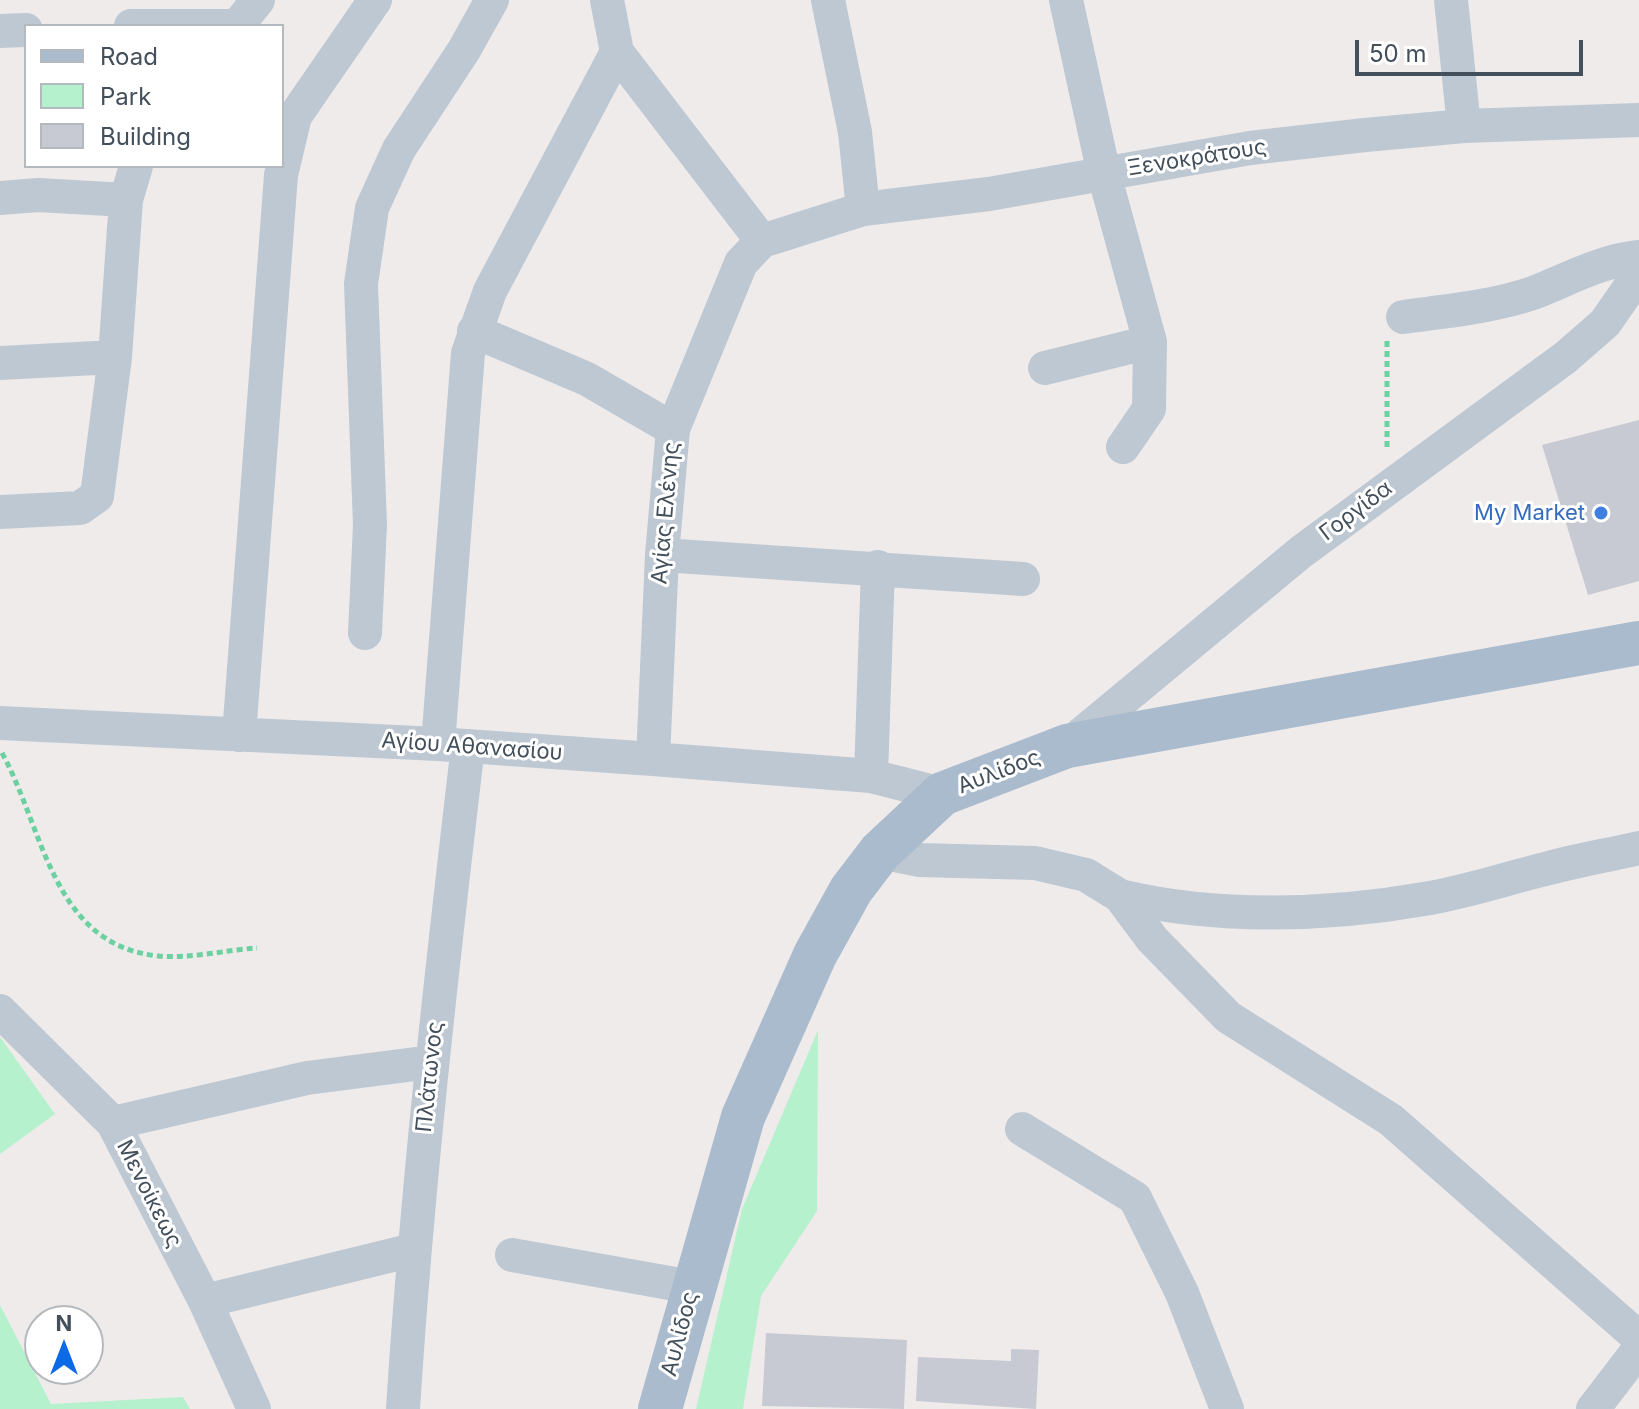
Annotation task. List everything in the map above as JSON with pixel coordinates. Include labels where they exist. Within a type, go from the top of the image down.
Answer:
[{"type":"main road","name":"Αυλίδος","points":[[660,1409],[692,1287],[743,1117],[815,955],[851,890],[880,852],[942,794],[1067,746],[1639,643]]},
{"type":"street","points":[[239,24],[258,0]]},
{"type":"street","points":[[284,162],[295,116],[375,0]]},
{"type":"street","points":[[365,633],[370,525],[361,284],[372,208],[399,149],[464,50],[492,0]]},
{"type":"street","points":[[607,0],[617,52],[762,241]]},
{"type":"street","points":[[828,0],[855,132],[863,209]]},
{"type":"street","points":[[1066,0],[1104,174],[1150,342],[1149,409],[1123,447]]},
{"type":"street","points":[[1451,0],[1464,126]]},
{"type":"street","points":[[0,31],[24,30]]},
{"type":"street","name":"Πλάτωνος","points":[[403,1409],[453,745],[468,353],[490,291],[617,52]]},
{"type":"street","name":"Ξενοκράτους","points":[[762,241],[863,209],[989,194],[1250,148],[1464,126],[1639,120]]},
{"type":"street","points":[[0,512],[80,508],[97,496],[115,357],[126,200],[135,168]]},
{"type":"street","points":[[239,735],[283,168]]},
{"type":"street","points":[[0,198],[38,195],[126,200]]},
{"type":"street","name":"Αγίας Ελένης","points":[[653,759],[662,555],[673,429],[741,263],[762,241]]},
{"type":"street","points":[[1403,317],[1476,307],[1531,293],[1610,260],[1639,257]]},
{"type":"street","name":"Γοργίδα","points":[[1067,746],[1301,552],[1566,357],[1605,323],[1639,274]]},
{"type":"street","points":[[474,331],[587,379],[673,429]]},
{"type":"street","points":[[1045,368],[1150,342]]},
{"type":"street","points":[[0,363],[115,357]]},
{"type":"street","points":[[662,555],[1023,579]]},
{"type":"street","points":[[871,776],[878,567]]},
{"type":"street","name":"Αγίου Αθανασίου","points":[[0,723],[453,745],[653,759],[871,776],[942,794]]},
{"type":"street","points":[[880,852],[920,860],[1035,863],[1086,875],[1120,896],[1161,906],[1304,911],[1425,899],[1639,848]]},
{"type":"street","points":[[1120,896],[1152,939],[1228,1017],[1391,1120],[1639,1338]]},
{"type":"street","name":"Μενοίκεως","points":[[0,1011],[113,1123],[205,1301],[254,1409]]},
{"type":"street","points":[[113,1123],[307,1078],[431,1062]]},
{"type":"street","points":[[1022,1129],[1135,1198],[1182,1293],[1227,1409]]},
{"type":"street","points":[[205,1301],[413,1250]]},
{"type":"street","points":[[512,1255],[692,1287]]},
{"type":"street","points":[[1593,1409],[1639,1349]]},
{"type":"path","points":[[1386,488],[1385,347],[1390,324],[1403,317]]},
{"type":"path","points":[[0,750],[54,878],[83,921],[116,947],[160,956],[257,948]]},
{"type":"green space","points":[[818,1030],[817,1211],[761,1296],[743,1409],[696,1409],[742,1209]]},
{"type":"green space","points":[[0,1037],[55,1114],[0,1154]]},
{"type":"green space","points":[[0,1305],[24,1352],[24,1385],[41,1385],[51,1404],[183,1397],[190,1409],[0,1409]]},
{"type":"building","name":"My Market","points":[[1639,420],[1639,581],[1588,595],[1542,445]]},
{"type":"building","points":[[766,1333],[907,1340],[904,1409],[762,1406]]},
{"type":"building","points":[[1011,1349],[1039,1350],[1036,1409],[916,1401],[918,1357],[1011,1361]]},
{"type":"place","name":"My Market","points":[[1601,513]]}]
